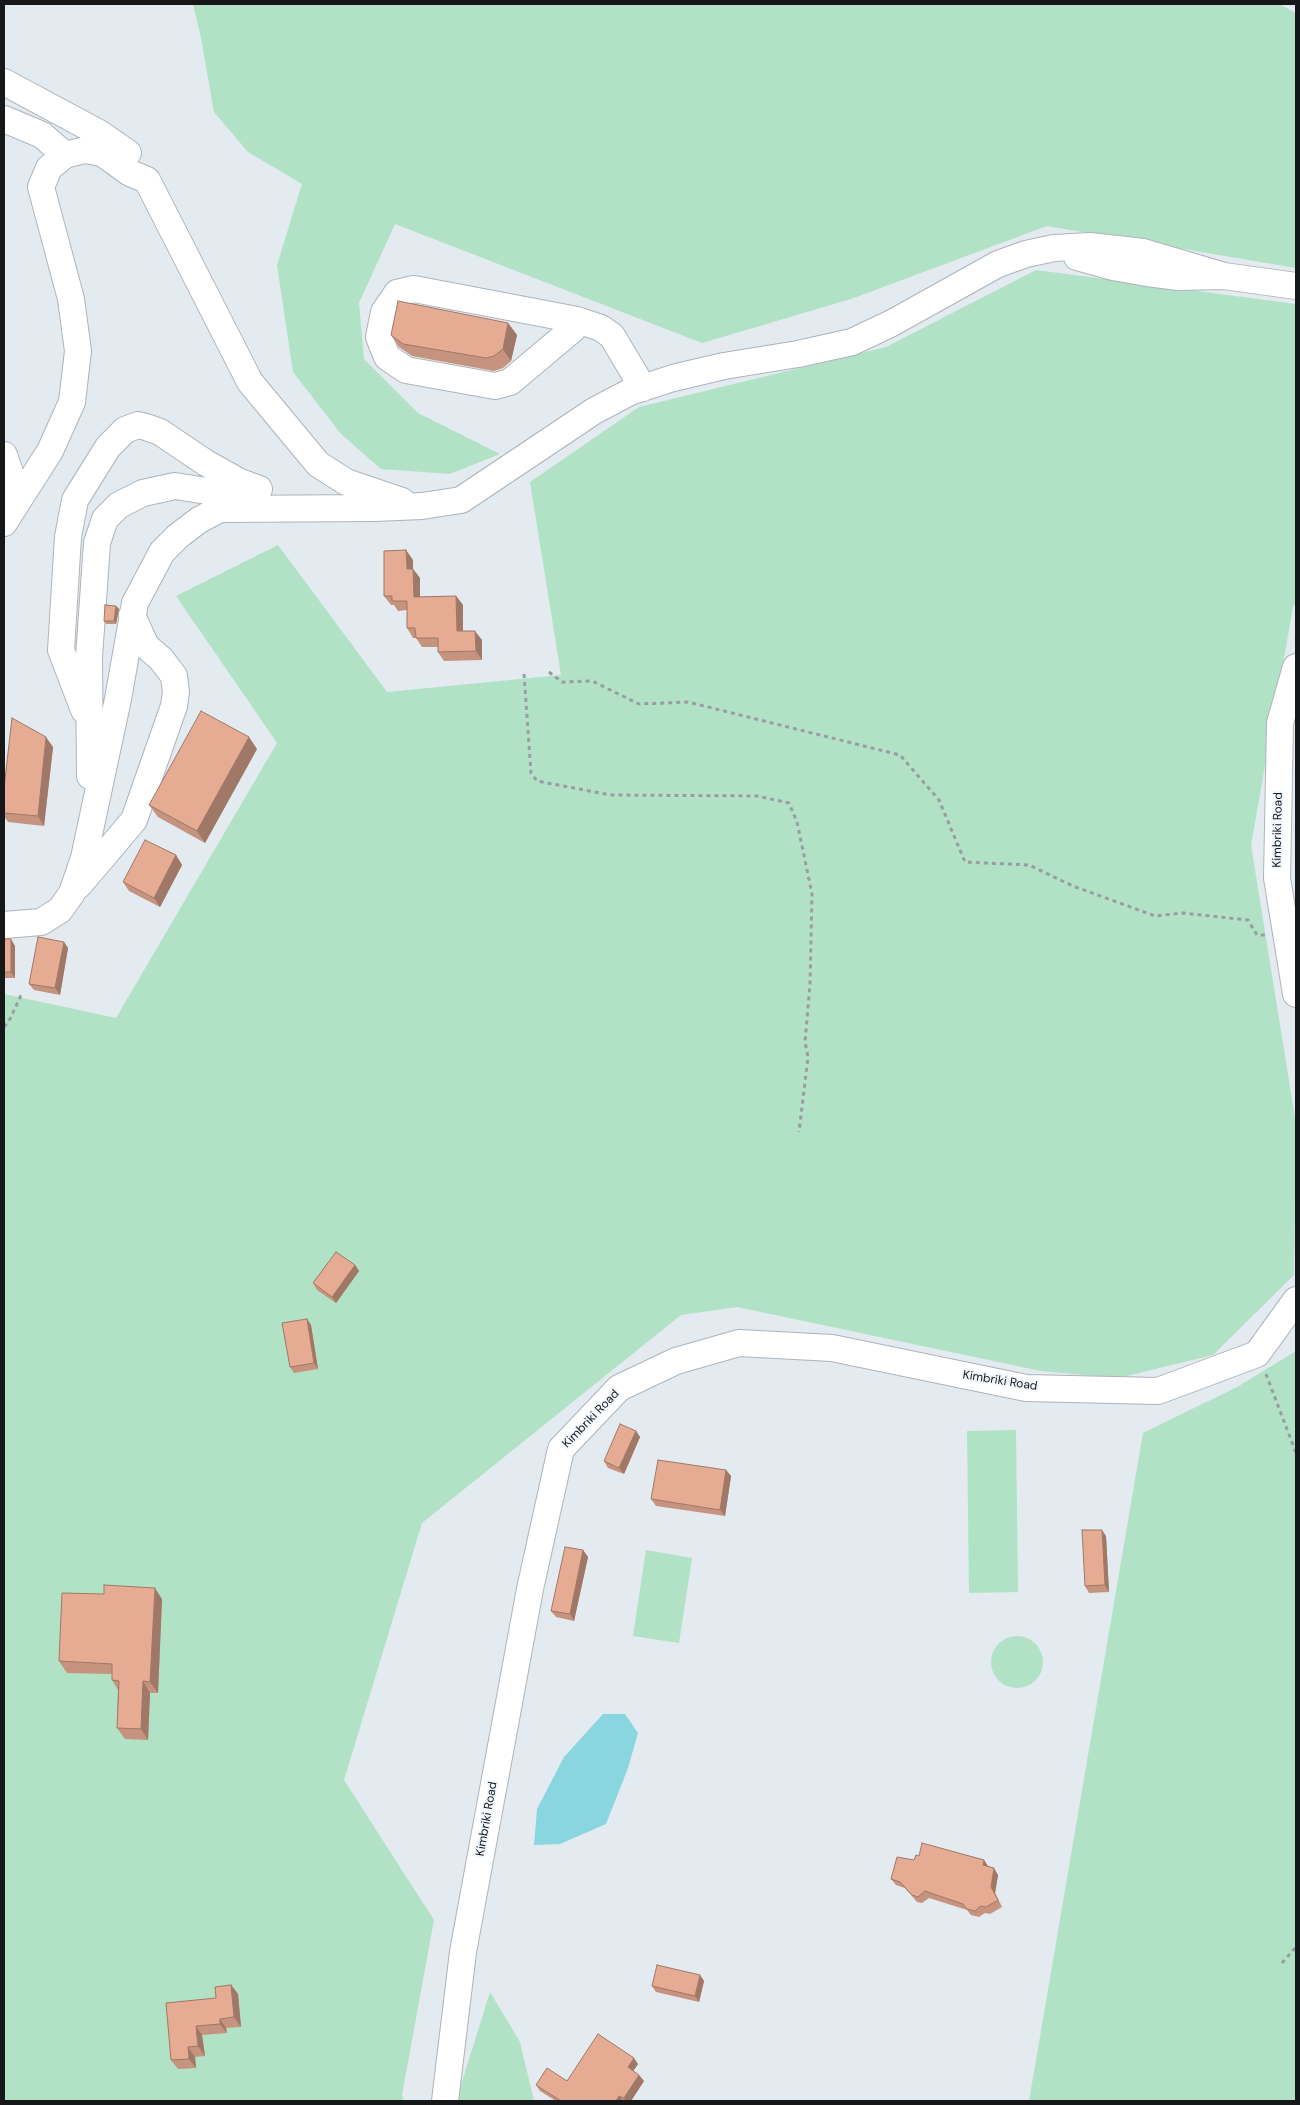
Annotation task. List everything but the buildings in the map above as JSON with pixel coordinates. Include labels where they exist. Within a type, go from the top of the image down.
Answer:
[{"type":"street","points":[[4,82],[130,153],[147,180],[250,382],[318,464],[382,503]]},
{"type":"street","points":[[42,135],[56,110]]},
{"type":"street","points":[[4,119],[42,135],[64,155]]},
{"type":"street","points":[[7,517],[50,451],[72,402],[78,351],[71,299],[41,187],[49,168],[64,155],[85,150],[102,153],[130,173],[147,180]]},
{"type":"street","points":[[90,829],[90,638],[97,543],[105,519],[119,505],[143,493],[174,486],[220,493],[266,492],[422,506],[446,503],[467,497],[594,411],[643,388],[673,378],[724,366],[798,354],[852,342],[892,323],[998,264],[1026,254],[1054,248],[1090,246],[1143,252],[1224,276],[1296,286]]},
{"type":"street","points":[[577,320],[573,329],[510,382],[494,386],[406,370],[387,356],[378,337],[384,312],[397,293],[414,289],[577,320],[601,328],[612,336],[643,388]]},
{"type":"street","points":[[207,296],[215,343],[231,381],[244,402],[302,469],[334,486],[382,503]]},
{"type":"street","points":[[90,723],[67,670],[61,650],[68,536],[75,500],[108,446],[125,430],[138,425],[160,432],[232,477],[266,492]]},
{"type":"street","points":[[4,455],[13,481],[7,517]]},
{"type":"street","points":[[72,894],[84,858],[132,615],[139,594],[162,552],[198,520],[220,509],[382,503]]},
{"type":"street","points":[[4,925],[41,922],[60,910],[134,820],[174,706],[176,692],[174,676],[161,659],[146,646],[132,615]]},
{"type":"street","name":"Kimbriki Road","points":[[1296,667],[1280,723],[1277,878],[1296,994]]},
{"type":"street","points":[[1257,1354],[1296,1300]]},
{"type":"street","name":"Kimbriki Road","points":[[445,2101],[463,1952],[530,1589],[561,1449],[619,1388],[676,1361],[739,1342],[832,1348],[1026,1388],[1158,1391],[1257,1354]]},
{"type":"path","points":[[549,672],[562,682],[592,681],[640,704],[688,702],[900,755],[939,800],[965,862],[1029,865],[1073,886],[1155,916],[1183,913],[1248,920],[1257,935],[1286,934]]},
{"type":"path","points":[[524,674],[531,773],[537,781],[610,795],[757,796],[789,803],[797,822],[812,894],[810,984],[805,1042],[808,1057],[799,1132]]},
{"type":"path","points":[[4,1027],[10,1019],[21,995]]},
{"type":"path","points":[[1257,1354],[1296,1453]]},
{"type":"path","points":[[1282,1963],[1296,1947]]},
{"type":"green space","points":[[193,4],[1279,4],[1296,13],[1296,268],[1047,226],[851,299],[702,343],[395,224],[359,303],[364,359],[418,413],[500,454],[450,474],[381,469],[341,434],[293,372],[277,265],[302,184],[248,152],[214,112]]},
{"type":"green space","points":[[1036,270],[1296,304],[1296,603],[1293,607],[1251,845],[1296,1124],[1294,1275],[1213,1355],[1118,1378],[1041,1371],[737,1307],[681,1315],[422,1523],[344,1780],[434,1920],[402,2095],[404,2101],[4,2101],[4,994],[116,1018],[277,743],[176,596],[278,545],[387,692],[561,675],[530,482],[639,407],[886,347]]},
{"type":"green space","points":[[1296,1351],[1296,2101],[1029,2101],[1143,1433],[1237,1387]]},
{"type":"green space","points":[[1016,1430],[1018,1592],[969,1593],[967,1431]]},
{"type":"green space","points":[[646,1550],[692,1558],[679,1643],[633,1636]]},
{"type":"green space","points":[[1017,1636],[1031,1640],[1039,1648],[1043,1662],[1039,1676],[1031,1684],[1017,1688],[1003,1684],[995,1676],[991,1662],[995,1648],[1003,1640]]},
{"type":"green space","points":[[490,1992],[520,2042],[534,2101],[456,2101]]},
{"type":"water","points":[[603,1714],[625,1714],[638,1733],[628,1768],[606,1824],[560,1844],[534,1845],[537,1809],[564,1757]]}]
